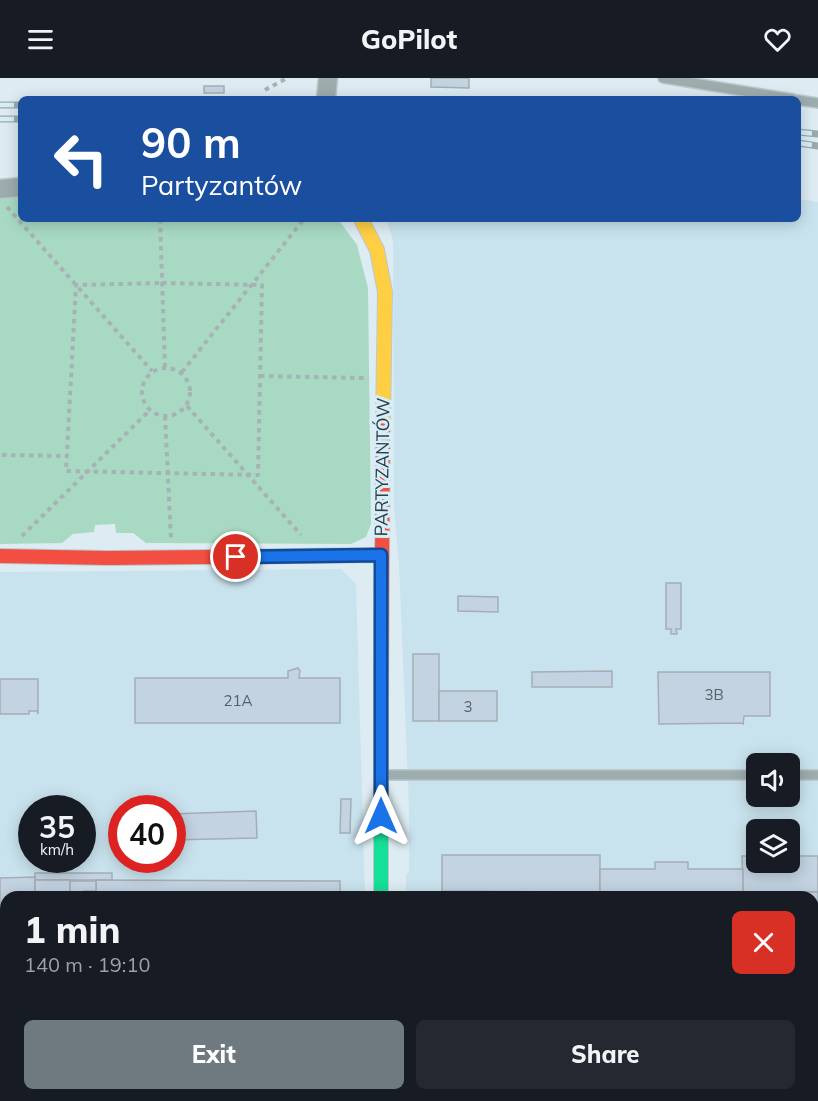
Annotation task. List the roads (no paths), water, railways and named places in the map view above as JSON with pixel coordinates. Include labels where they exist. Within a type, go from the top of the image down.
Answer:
[{"type":"street","points":[[326,96],[328,78]]},
{"type":"street","points":[[0,189],[18,187]]},
{"type":"street","name":"PARTYZANTÓW","points":[[1,556],[381,555],[385,292],[377,250],[363,222]]},
{"type":"street","points":[[381,555],[381,891]]},
{"type":"lane","points":[[663,78],[774,96]]},
{"type":"lane","points":[[801,100],[818,103]]},
{"type":"lane","points":[[381,775],[746,775]]},
{"type":"lane","points":[[800,775],[818,775]]},
{"type":"railway","points":[[0,105],[18,105]]},
{"type":"railway","points":[[0,119],[18,119]]},
{"type":"railway","points":[[801,132],[818,134]]},
{"type":"railway","points":[[801,143],[818,146]]}]
